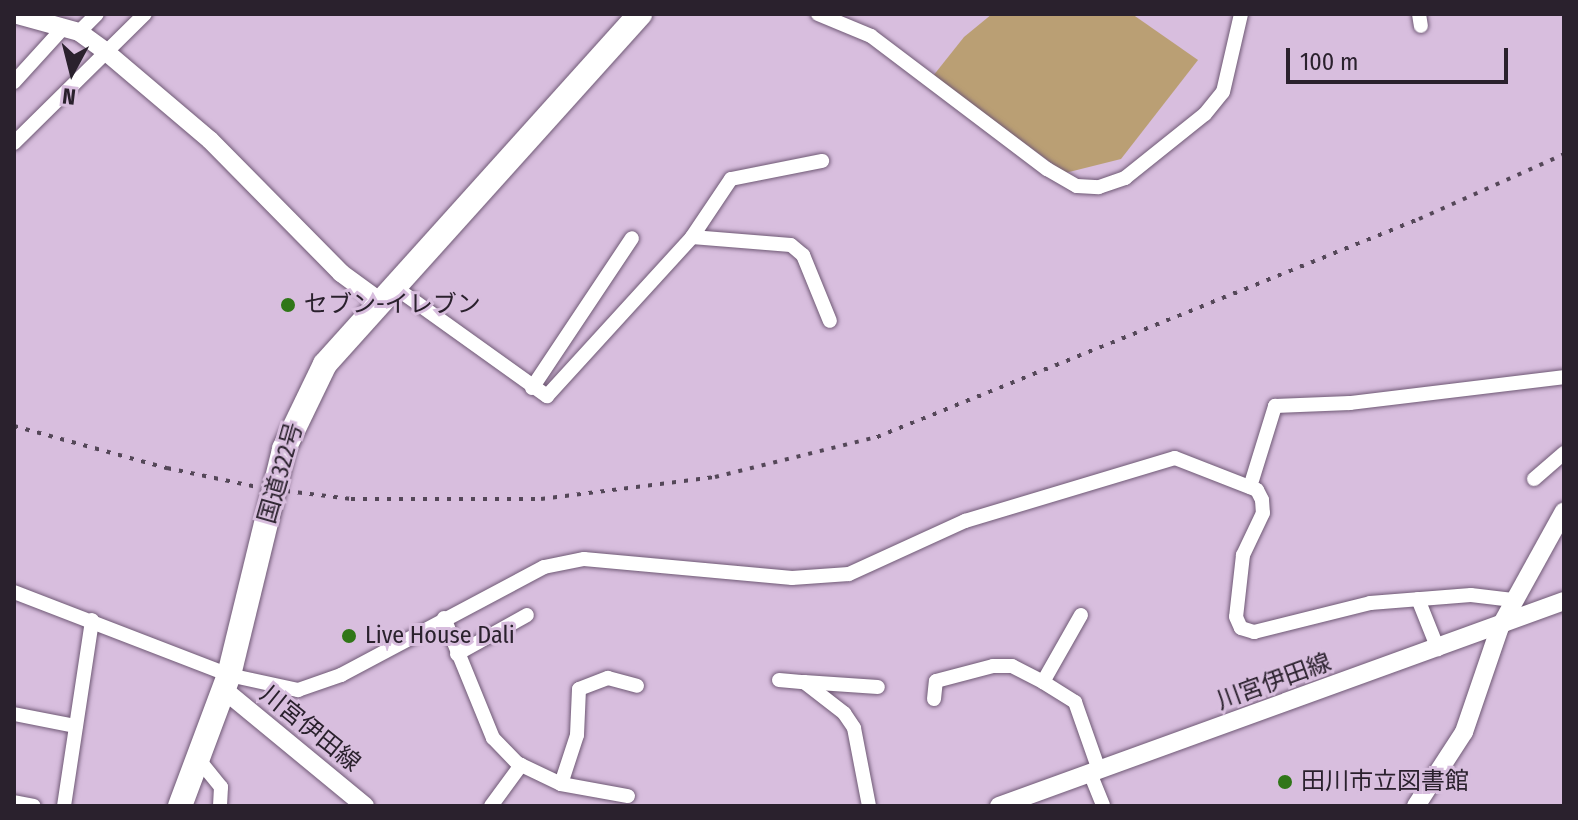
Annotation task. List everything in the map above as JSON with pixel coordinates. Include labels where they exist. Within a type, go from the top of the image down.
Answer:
[{"type":"highway","name":"国道322号","points":[[183,805],[226,682],[284,449],[300,408],[325,364],[640,14]]},
{"type":"street","points":[[14,14],[72,30],[105,51],[210,140],[341,273],[389,295],[547,396],[692,237],[731,179],[822,161]]},
{"type":"street","points":[[14,82],[72,30],[97,14]]},
{"type":"street","points":[[14,143],[145,14]]},
{"type":"street","points":[[818,14],[871,36],[1047,169],[1077,186],[1099,187],[1125,178],[1205,114],[1223,92],[1241,14]]},
{"type":"street","points":[[692,237],[791,245],[803,255],[830,321]]},
{"type":"street","points":[[532,388],[632,238]]},
{"type":"street","points":[[1250,487],[1275,406],[1350,403],[1564,377]]},
{"type":"street","points":[[1534,479],[1564,453]]},
{"type":"street","points":[[14,592],[92,620],[226,682],[298,690],[308,688],[544,567],[584,559],[792,578],[849,574],[965,521],[1175,458],[1250,487],[1262,500],[1263,513],[1243,555],[1236,617],[1241,628],[1254,632],[1340,609],[1418,599],[1471,595],[1513,600]]},
{"type":"street","points":[[1416,806],[1464,732],[1500,627],[1564,511]]},
{"type":"street","points":[[1418,599],[1438,649]]},
{"type":"street","name":"川宮伊田線","points":[[999,806],[1500,627],[1564,601]]},
{"type":"street","points":[[457,654],[527,615]]},
{"type":"street","points":[[1043,682],[1081,615]]},
{"type":"street","points":[[444,618],[493,738],[521,765],[561,784],[628,796]]},
{"type":"street","points":[[64,806],[92,620]]},
{"type":"street","points":[[934,699],[936,681],[993,666],[1012,666],[1075,702],[1103,806]]},
{"type":"street","points":[[561,784],[577,735],[579,689],[608,678],[637,686]]},
{"type":"street","points":[[779,680],[878,687]]},
{"type":"street","name":"川宮伊田線","points":[[226,682],[365,806]]},
{"type":"street","points":[[804,682],[844,713],[854,728],[869,806]]},
{"type":"street","points":[[14,714],[76,726]]},
{"type":"street","points":[[199,760],[221,787],[220,806]]},
{"type":"street","points":[[491,806],[521,765]]},
{"type":"street","points":[[14,802],[34,806]]},
{"type":"shaded area","points":[[992,14],[1132,14],[1198,60],[1121,159],[1065,173],[933,76],[964,37]]},
{"type":"railway","points":[[14,426],[167,468],[262,488],[351,499],[541,499],[715,477],[877,437],[1419,219],[1564,154]]},
{"type":"place","name":"セブン-イレブン","points":[[288,305]]},
{"type":"place","name":"Live House Dali","points":[[349,636]]},
{"type":"place","name":"田川市立図書館","points":[[1285,782]]}]
